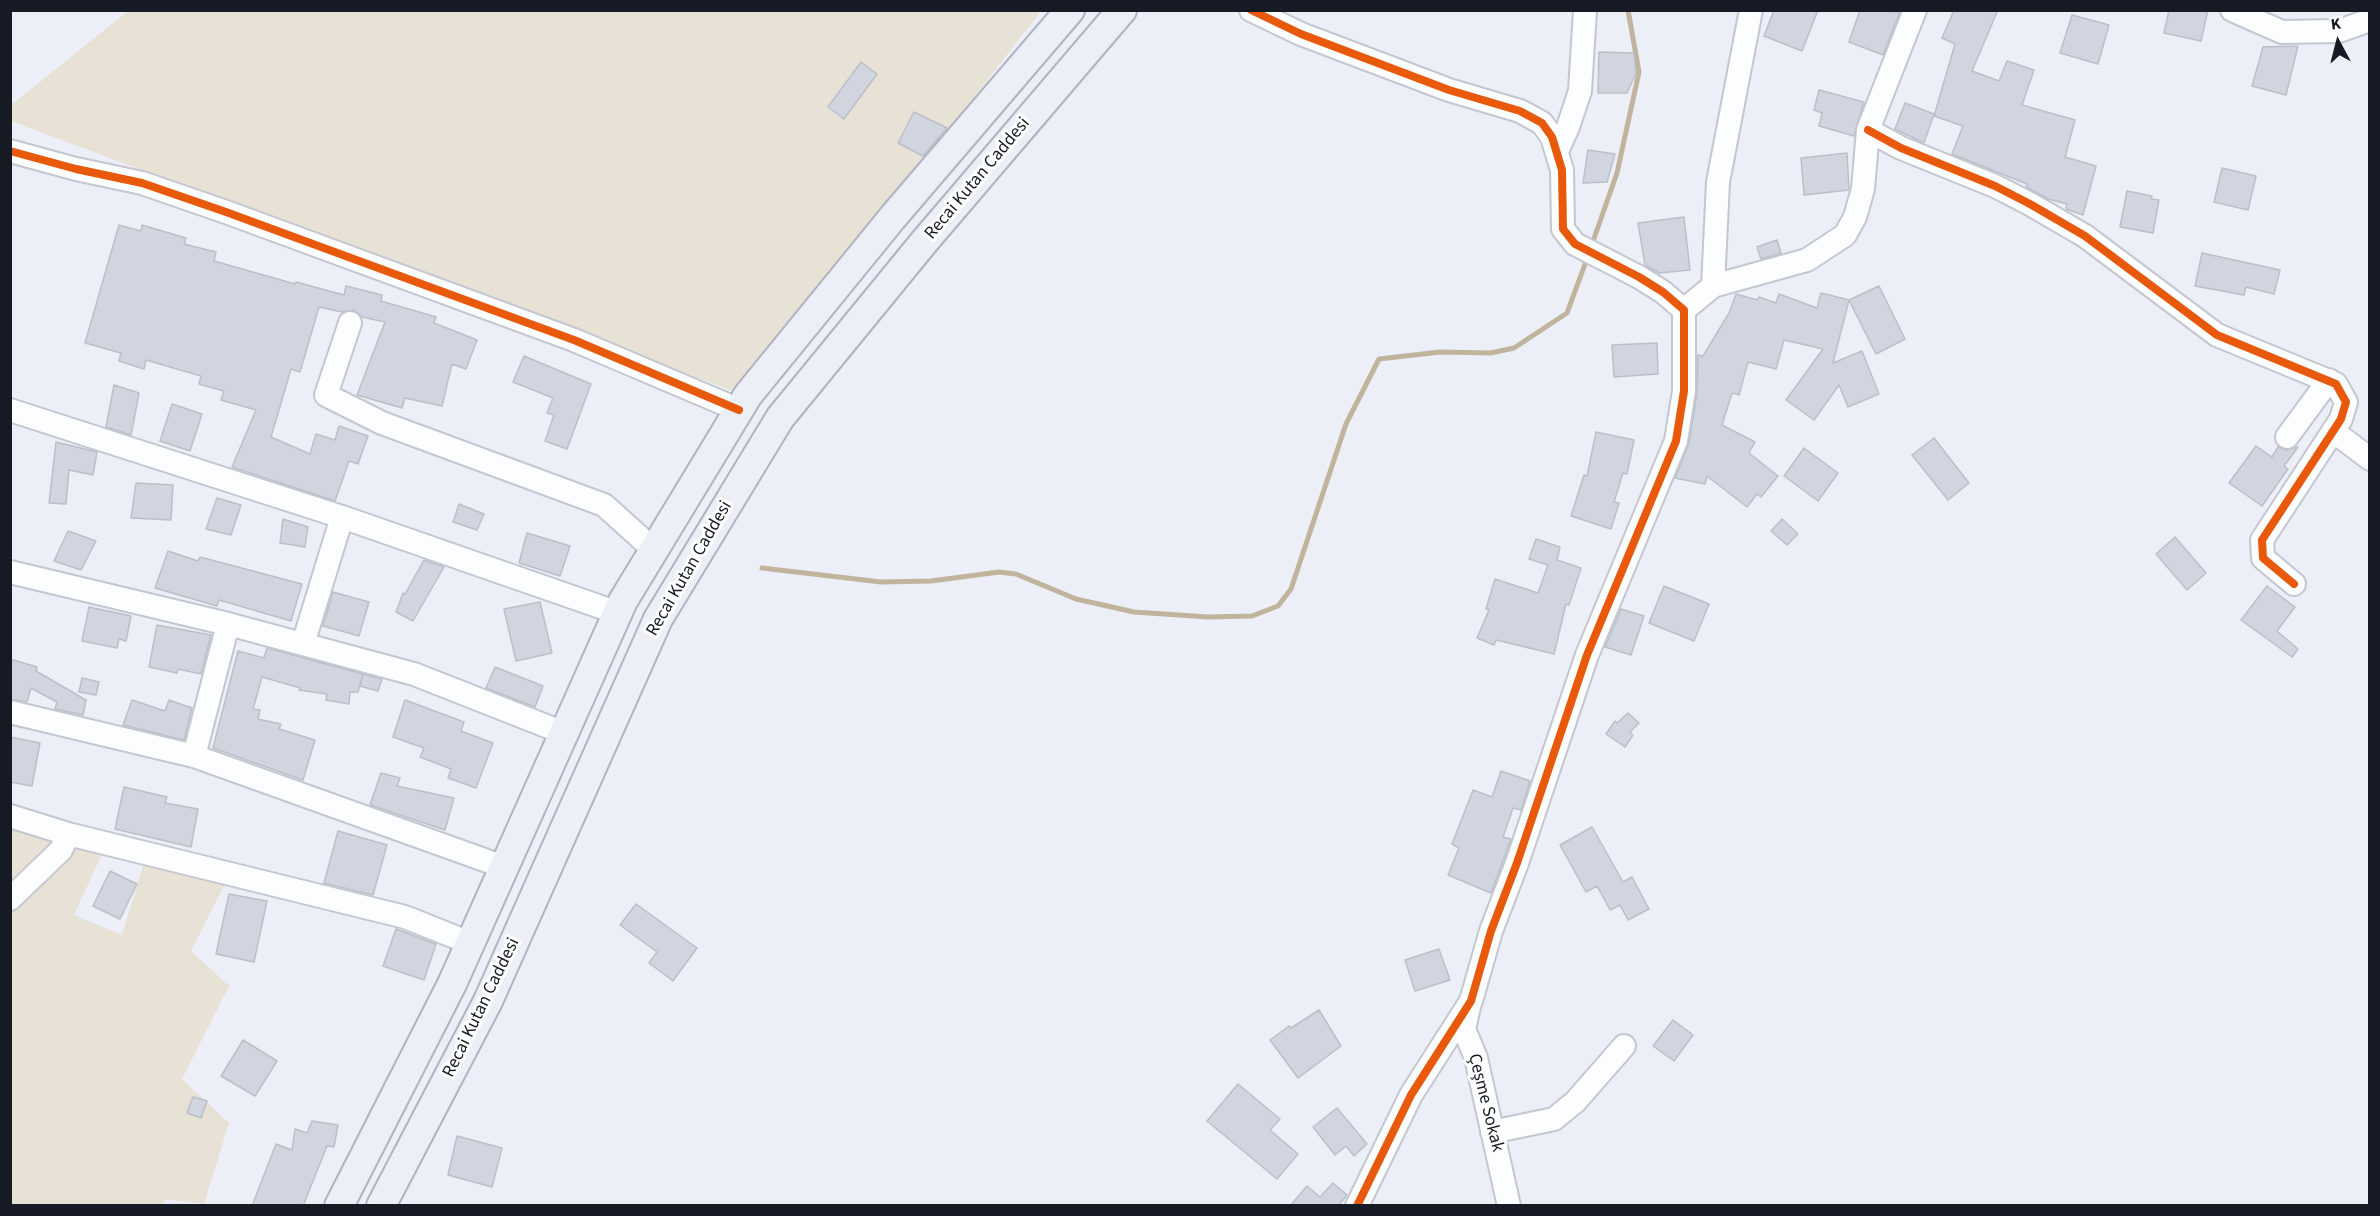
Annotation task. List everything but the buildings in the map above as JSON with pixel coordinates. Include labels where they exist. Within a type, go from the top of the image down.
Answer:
[{"type":"main road","name":"Recai Kutan Caddesi","points":[[339,1206],[470,944],[618,613],[748,395],[886,226],[1070,10]]},
{"type":"main road","name":"Recai Kutan Caddesi","points":[[381,1206],[488,1001],[658,619],[780,418],[924,242],[1122,10]]},
{"type":"street","points":[[1251,10],[1301,34],[1438,86],[1520,111],[1542,123],[1557,151],[1562,170],[1563,230],[1575,244],[1663,292],[1684,310],[1684,391],[1676,441],[1587,655],[1517,863],[1491,931],[1471,1001],[1411,1095],[1357,1206]]},
{"type":"street","points":[[1557,151],[1580,92],[1585,10]]},
{"type":"street","points":[[1713,286],[1718,182],[1751,10]]},
{"type":"street","points":[[1684,310],[1713,286],[1807,260],[1845,235],[1855,218],[1863,189],[1868,130],[1915,10]]},
{"type":"street","points":[[2232,10],[2282,32],[2339,31],[2370,20]]},
{"type":"street","points":[[1868,130],[1901,148],[1995,186],[2030,204],[2085,236],[2217,335],[2329,380],[2343,394],[2346,402],[2341,418],[2262,540],[2263,558],[2294,584]]},
{"type":"street","points":[[10,151],[142,183],[226,212],[574,340],[739,410]]},
{"type":"street","points":[[350,323],[326,395],[382,423],[604,505],[654,550]]},
{"type":"street","points":[[2287,437],[2329,380]]},
{"type":"street","points":[[10,410],[105,438],[342,517],[618,613]]},
{"type":"street","points":[[2333,431],[2370,459]]},
{"type":"street","points":[[303,644],[342,517]]},
{"type":"street","points":[[10,572],[228,624],[414,674],[564,733]]},
{"type":"street","points":[[194,756],[228,624]]},
{"type":"street","points":[[10,712],[194,756],[504,867]]},
{"type":"street","points":[[10,816],[68,834],[405,917],[470,944]]},
{"type":"street","points":[[10,899],[61,850],[68,834]]},
{"type":"street","name":"Çeşme Sokak","points":[[1471,1001],[1464,1029],[1476,1059],[1509,1206]]},
{"type":"street","points":[[1492,1132],[1554,1119],[1575,1102],[1624,1046]]},
{"type":"shaded area","points":[[128,11],[1041,11],[743,395],[11,121],[10,106]]},
{"type":"shaded area","points":[[10,815],[107,843],[74,915],[122,935],[147,853],[230,874],[191,951],[229,986],[182,1079],[229,1123],[204,1204],[165,1199],[162,1206],[11,1205]]},
{"type":"waterway","points":[[1591,247],[1617,173],[1639,72],[1628,10]]},
{"type":"waterway","points":[[762,568],[881,582],[931,581],[999,572],[1016,574],[1076,599],[1134,612],[1208,617],[1252,616],[1278,606],[1291,589],[1346,424],[1379,359],[1440,352],[1491,353],[1514,348],[1567,313],[1588,256]]},
{"type":"cycle path","points":[[1251,10],[1301,34],[1449,90],[1520,111],[1542,123],[1552,137],[1562,170],[1563,229],[1575,244],[1639,277],[1663,292],[1684,310],[1684,391],[1676,441],[1587,655],[1517,863],[1491,931],[1471,1001],[1411,1095],[1357,1206]]},
{"type":"cycle path","points":[[1868,130],[1901,148],[1995,186],[2085,236],[2217,335],[2336,384],[2346,402],[2341,419],[2262,540],[2263,558],[2294,584]]},
{"type":"cycle path","points":[[10,151],[76,169],[142,183],[226,212],[574,340],[739,410]]}]
